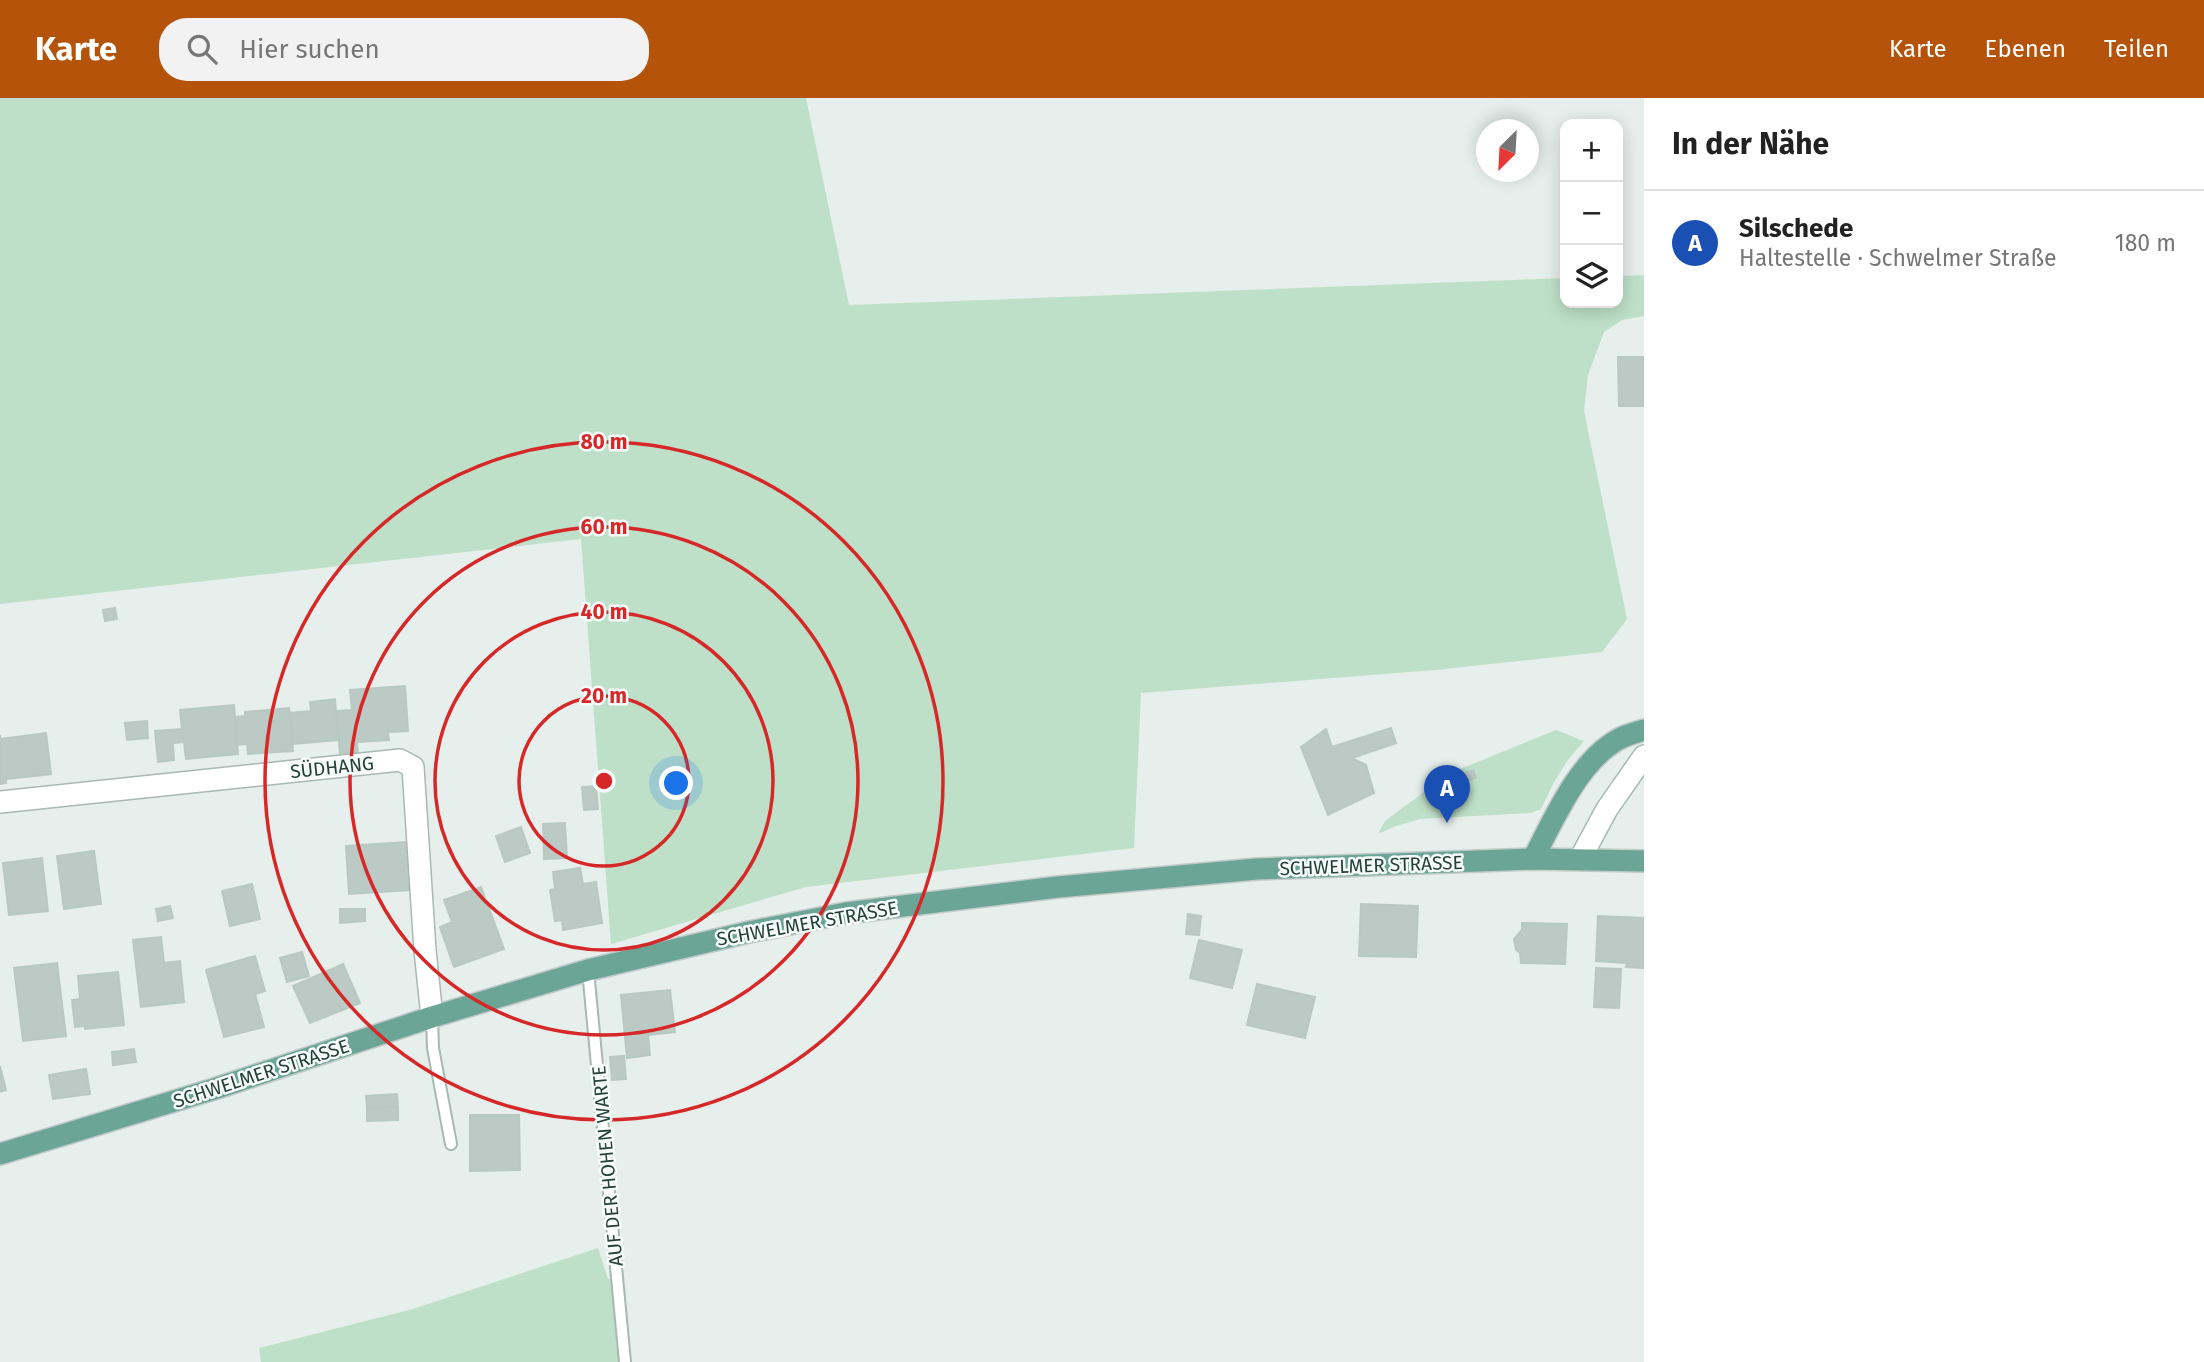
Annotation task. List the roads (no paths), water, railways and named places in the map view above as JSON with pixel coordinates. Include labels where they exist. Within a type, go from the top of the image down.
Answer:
[{"type":"main road","points":[[1533,859],[1568,793],[1595,758],[1622,737],[1644,730]]},
{"type":"main road","name":"SCHWELMER STRASSE","points":[[0,1154],[588,970],[749,932],[846,913],[1058,887],[1257,869],[1533,859],[1644,861]]},
{"type":"street","points":[[1580,859],[1607,809],[1644,756]]},
{"type":"street","name":"SÜDHANG","points":[[0,802],[400,760],[414,767],[425,950],[432,1017]]},
{"type":"lane","name":"AUF DER HOHEN WARTE","points":[[588,970],[625,1362]]},
{"type":"lane","points":[[432,1017],[433,1048],[452,1144]]},
{"type":"place","name":"Silschede","points":[[1447,823]]}]
